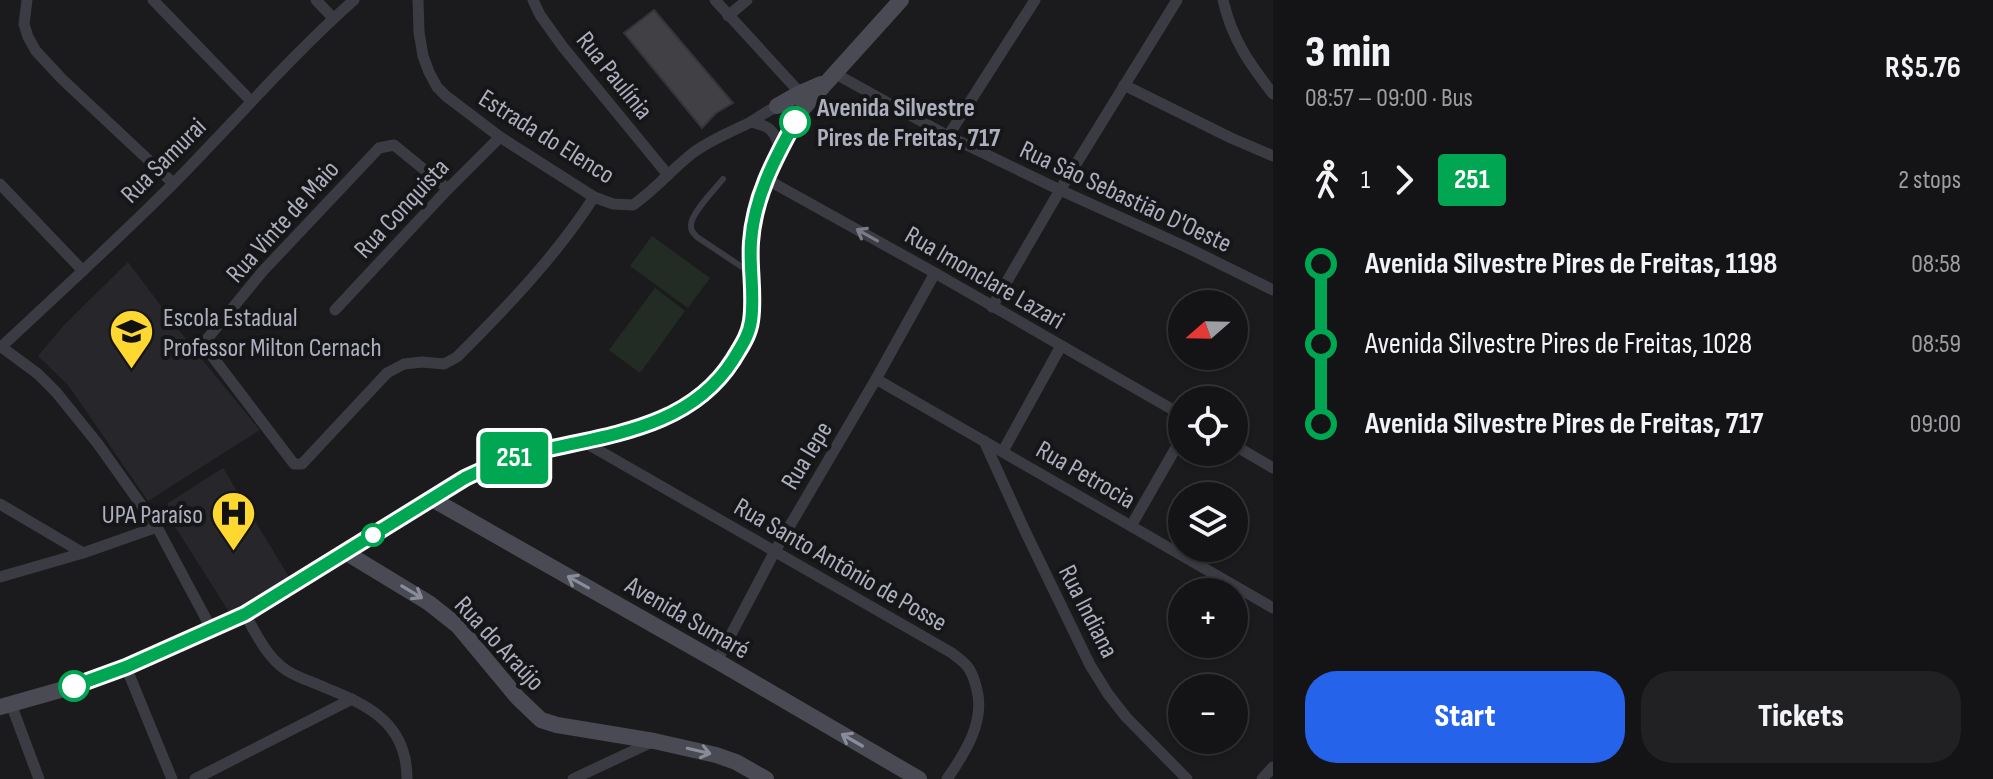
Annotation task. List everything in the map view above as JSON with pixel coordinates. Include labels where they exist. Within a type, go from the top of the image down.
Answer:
[{"type":"main road","points":[[5,705],[71,687],[126,667],[245,614],[486,468],[512,458],[630,431],[698,399],[717,381],[747,337],[751,321],[753,220],[758,198],[802,104],[901,0]]},
{"type":"main road","points":[[777,106],[802,104]]},
{"type":"main road","name":"Avenida Sumaré","points":[[432,499],[919,779]]},
{"type":"main road","name":"Rua do Araújo","points":[[345,552],[429,603],[458,626],[518,698],[541,720],[716,755],[766,779]]},
{"type":"street","points":[[27,0],[24,24],[36,51],[173,183]]},
{"type":"street","points":[[153,0],[251,101]]},
{"type":"street","points":[[316,0],[333,18]]},
{"type":"street","name":"Rua Samurai","points":[[1,347],[173,183],[354,0]]},
{"type":"street","name":"Estrada do Elenco","points":[[418,0],[423,56],[437,87],[500,137],[594,197],[613,204],[633,205],[711,141],[777,106]]},
{"type":"street","name":"Rua Paulínia","points":[[533,0],[563,47],[668,175]]},
{"type":"street","points":[[715,0],[802,104]]},
{"type":"street","points":[[728,16],[747,0]]},
{"type":"street","points":[[948,136],[1035,0]]},
{"type":"street","points":[[992,307],[1177,0]]},
{"type":"street","points":[[1223,0],[1236,42],[1273,94]]},
{"type":"street","name":"Rua São Sebastião D'Oeste","points":[[830,78],[1273,290]]},
{"type":"street","points":[[1124,85],[1273,156]]},
{"type":"street","points":[[751,122],[764,124],[770,129],[780,148]]},
{"type":"street","name":"Rua Conquista","points":[[335,310],[500,137]]},
{"type":"street","name":"Rua Vinte de Maio","points":[[448,189],[394,145],[379,148],[262,272],[206,342],[212,356],[294,464],[302,464],[387,373],[404,364],[444,364],[457,357],[535,276],[574,228],[594,197]]},
{"type":"street","name":"Rua Imonclare Lazari","points":[[766,179],[1168,407]]},
{"type":"street","points":[[0,184],[83,271]]},
{"type":"street","name":"Rua Iepe","points":[[717,661],[775,551],[935,273]]},
{"type":"street","points":[[1003,451],[1061,346]]},
{"type":"street","points":[[1,347],[38,374],[98,444],[157,527],[212,630]]},
{"type":"street","name":"Rua Petrocia","points":[[876,379],[1273,608]]},
{"type":"street","name":"Rua Indiana","points":[[984,440],[1031,544],[1096,674],[1126,717],[1187,779]]},
{"type":"street","name":"Rua Santo Antônio de Posse","points":[[583,441],[952,653],[968,667],[979,698],[979,715],[960,760],[947,779]]},
{"type":"street","points":[[1248,453],[1273,468]]},
{"type":"street","points":[[1131,526],[1168,461]]},
{"type":"street","points":[[0,504],[83,553]]},
{"type":"street","points":[[0,577],[157,527]]},
{"type":"street","points":[[245,614],[274,660],[283,668],[365,704],[385,720],[399,738],[405,756],[407,779]]},
{"type":"street","points":[[126,667],[172,779]]},
{"type":"street","points":[[195,779],[352,699]]},
{"type":"street","points":[[5,705],[39,779]]},
{"type":"street","points":[[573,779],[654,741]]},
{"type":"street","points":[[1262,779],[1273,767]]},
{"type":"lane","points":[[723,179],[694,216],[691,225],[693,232],[751,273]]},
{"type":"shaded area","points":[[652,236],[710,278],[688,308],[630,266]]},
{"type":"shaded area","name":"Escola Estadual Professor Milton Cernach","points":[[128,262],[260,430],[148,501],[68,385],[38,356],[64,325]]},
{"type":"shaded area","points":[[655,288],[685,311],[640,373],[609,350]]},
{"type":"shaded area","name":"UPA Paraíso","points":[[223,468],[289,577],[233,618],[167,518],[168,503]]},
{"type":"building","points":[[654,10],[733,103],[716,113],[702,128],[624,33]]},
{"type":"bus line","name":"251","points":[[74,686],[126,667],[245,614],[486,468],[542,450],[630,431],[698,399],[717,381],[747,337],[751,321],[753,220],[766,179],[795,122]]},
{"type":"place","name":"Avenida Silvestre Pires de Freitas, 717","points":[[795,122]]},
{"type":"place","name":"Escola Estadual Professor Milton Cernach","points":[[132,371]]},
{"type":"place","name":"UPA Paraíso","points":[[234,553]]}]
